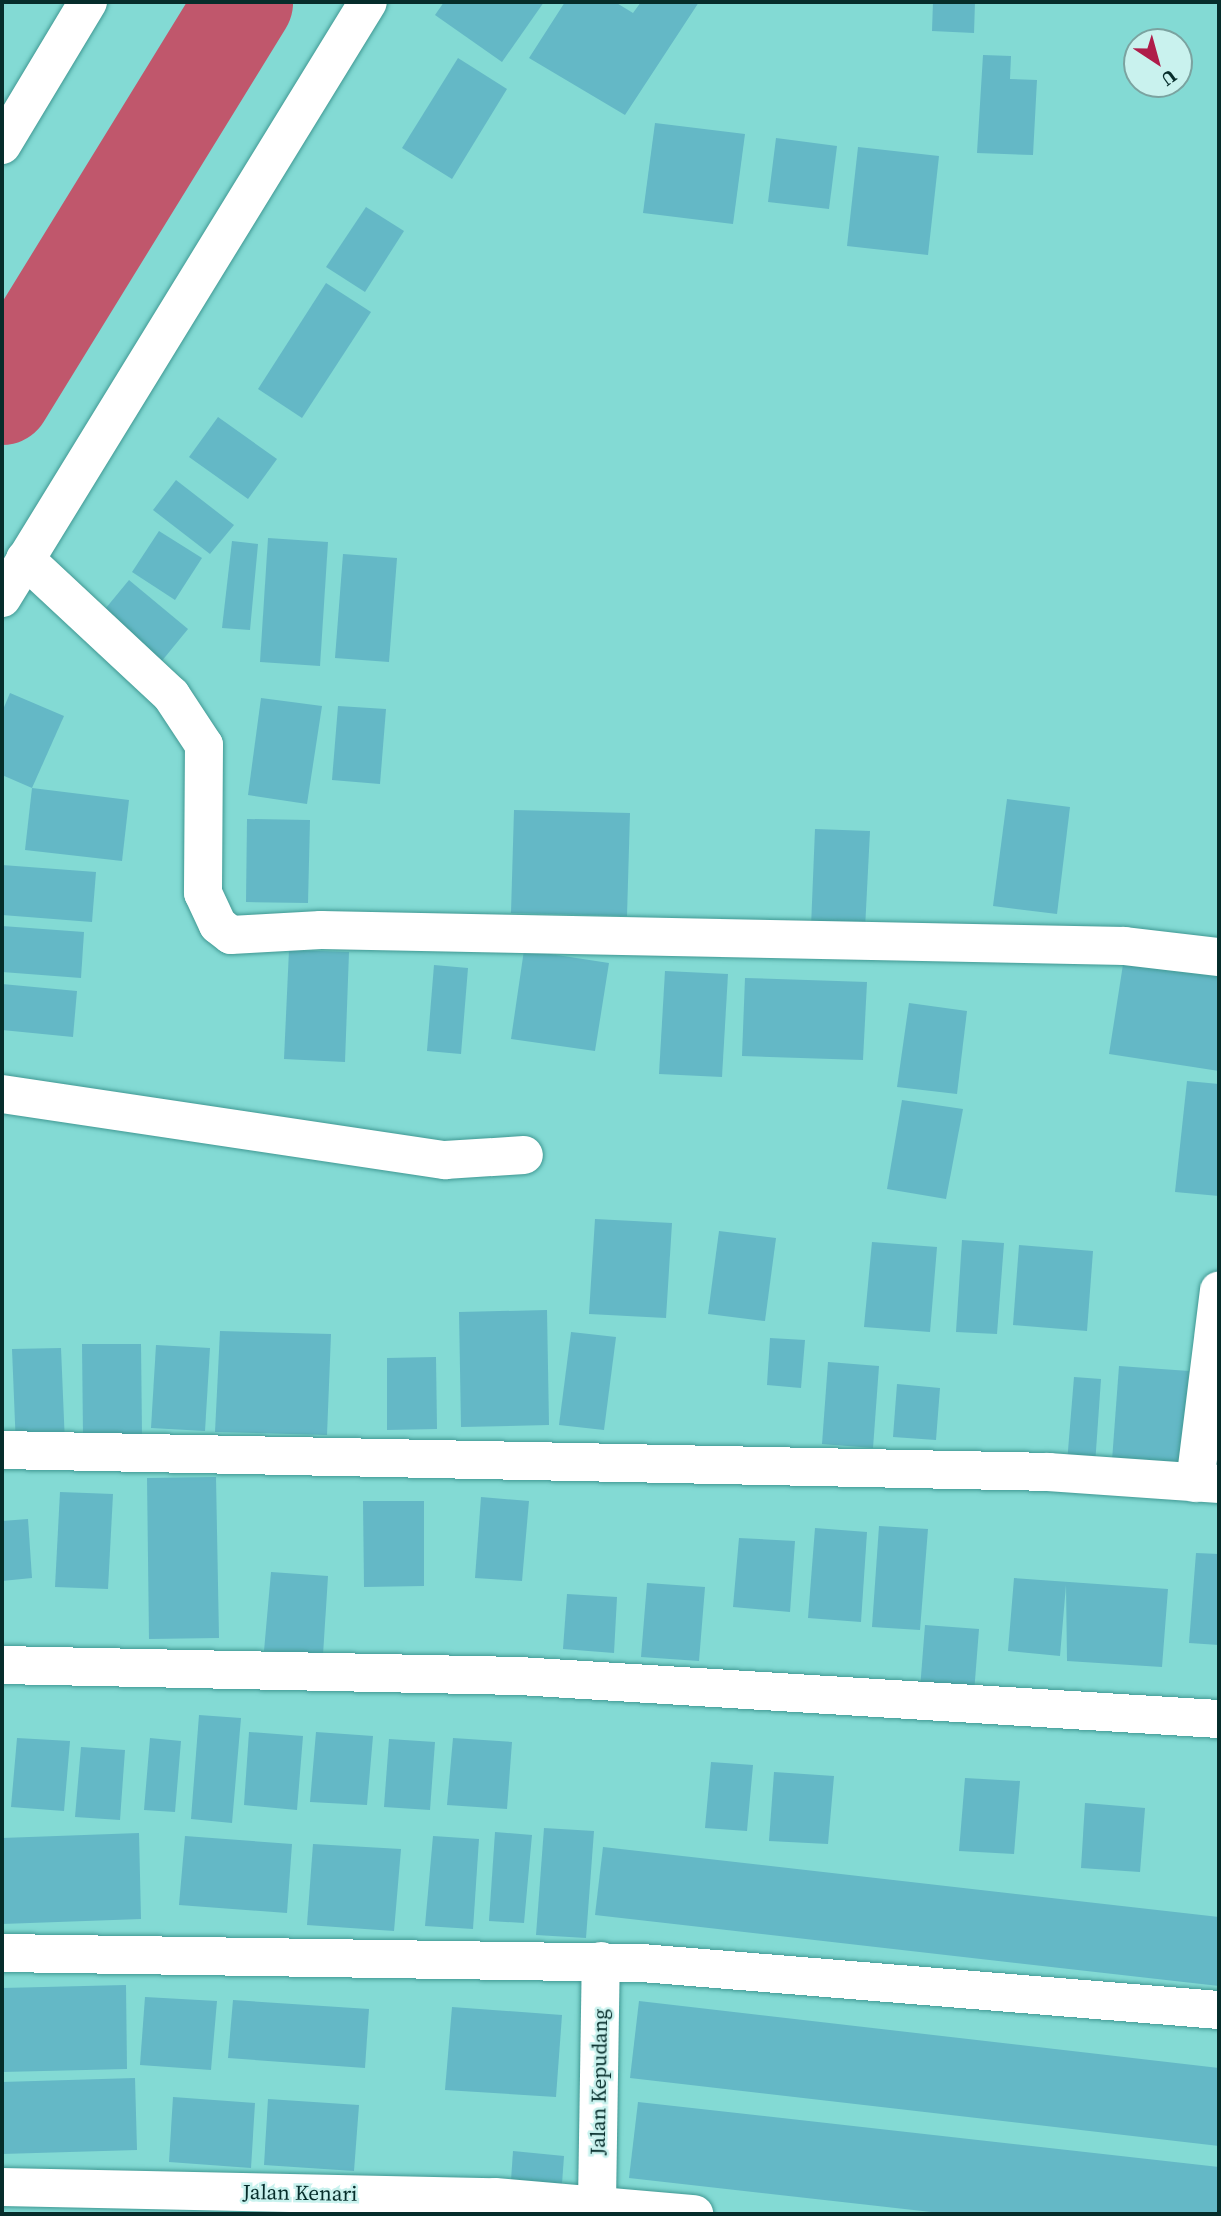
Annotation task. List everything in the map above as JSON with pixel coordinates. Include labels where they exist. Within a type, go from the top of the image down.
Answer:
[{"type":"street","points":[[2,145],[88,2]]},
{"type":"street","points":[[2,598],[368,2]]},
{"type":"street","points":[[25,559],[170,695],[204,745],[203,893],[218,925],[231,935],[321,930],[1125,946],[1219,957]]},
{"type":"street","points":[[2,1094],[445,1160],[524,1155]]},
{"type":"street","points":[[2,1450],[1049,1472],[1207,1484],[1219,1290]]},
{"type":"street","points":[[2,1665],[520,1676],[1219,1719]]},
{"type":"street","points":[[2,1953],[601,1961],[1219,2010]]},
{"type":"street","name":"Jalan Kepudang","points":[[597,2203],[601,1961]]},
{"type":"street","name":"Jalan Kenari","points":[[2,2187],[597,2203],[694,2214]]},
{"type":"building","points":[[444,2],[544,2],[502,62],[435,15]]},
{"type":"building","points":[[565,2],[615,2],[633,13],[641,2],[699,2],[625,115],[529,58]]},
{"type":"building","points":[[933,2],[975,2],[974,33],[932,31]]},
{"type":"building","points":[[983,55],[1011,56],[1010,79],[1037,80],[1033,155],[977,153]]},
{"type":"building","points":[[458,58],[507,89],[452,179],[402,148]]},
{"type":"building","points":[[655,123],[745,134],[733,224],[643,213]]},
{"type":"building","points":[[776,138],[837,146],[829,209],[768,202]]},
{"type":"building","points":[[858,147],[939,156],[928,255],[847,246]]},
{"type":"building","points":[[366,207],[404,231],[365,292],[326,267]]},
{"type":"building","points":[[326,283],[371,312],[302,418],[258,389]]},
{"type":"building","points":[[218,417],[277,459],[248,499],[189,457]]},
{"type":"building","points":[[176,480],[234,525],[210,554],[153,510]]},
{"type":"building","points":[[159,531],[202,558],[175,600],[132,572]]},
{"type":"building","points":[[268,538],[328,542],[320,666],[260,662]]},
{"type":"building","points":[[232,541],[258,544],[250,630],[222,628]]},
{"type":"building","points":[[343,554],[397,558],[389,662],[335,658]]},
{"type":"building","points":[[129,580],[188,629],[161,662],[101,614]]},
{"type":"building","points":[[10,693],[64,716],[32,788],[2,775],[2,712]]},
{"type":"building","points":[[261,698],[322,706],[307,804],[248,795]]},
{"type":"building","points":[[338,706],[386,709],[380,784],[332,780]]},
{"type":"building","points":[[32,788],[129,800],[122,861],[25,850]]},
{"type":"building","points":[[1007,799],[1070,807],[1057,914],[993,906]]},
{"type":"building","points":[[514,810],[630,813],[627,916],[511,913]]},
{"type":"building","points":[[247,819],[310,820],[308,903],[246,902]]},
{"type":"building","points":[[815,829],[870,831],[865,929],[811,927]]},
{"type":"building","points":[[2,865],[96,872],[92,922],[2,915]]},
{"type":"building","points":[[2,926],[84,932],[81,978],[2,972]]},
{"type":"building","points":[[289,950],[349,952],[345,1062],[284,1059]]},
{"type":"building","points":[[524,950],[609,963],[595,1051],[511,1039]]},
{"type":"building","points":[[1124,958],[1219,972],[1219,1071],[1109,1054]]},
{"type":"building","points":[[434,965],[468,968],[461,1054],[427,1051]]},
{"type":"building","points":[[665,971],[728,974],[722,1077],[659,1074]]},
{"type":"building","points":[[745,978],[867,982],[863,1060],[742,1056]]},
{"type":"building","points":[[2,984],[77,991],[73,1037],[2,1030]]},
{"type":"building","points":[[909,1003],[967,1011],[957,1094],[897,1087]]},
{"type":"building","points":[[1187,1081],[1219,1084],[1219,1196],[1175,1192]]},
{"type":"building","points":[[902,1100],[963,1109],[946,1199],[887,1189]]},
{"type":"building","points":[[595,1219],[672,1223],[666,1318],[589,1314]]},
{"type":"building","points":[[719,1231],[776,1238],[765,1321],[708,1314]]},
{"type":"building","points":[[962,1240],[1004,1243],[997,1334],[956,1332]]},
{"type":"building","points":[[872,1242],[937,1247],[930,1332],[864,1327]]},
{"type":"building","points":[[1019,1245],[1093,1251],[1087,1331],[1013,1325]]},
{"type":"building","points":[[547,1310],[549,1425],[461,1427],[459,1312]]},
{"type":"building","points":[[220,1331],[331,1334],[327,1435],[215,1432]]},
{"type":"building","points":[[571,1332],[616,1337],[604,1430],[559,1425]]},
{"type":"building","points":[[770,1338],[805,1340],[801,1388],[767,1385]]},
{"type":"building","points":[[82,1344],[141,1344],[142,1435],[83,1435]]},
{"type":"building","points":[[156,1345],[210,1348],[205,1431],[151,1428]]},
{"type":"building","points":[[61,1348],[65,1444],[16,1447],[12,1349]]},
{"type":"building","points":[[436,1357],[437,1429],[387,1430],[387,1358]]},
{"type":"building","points":[[828,1362],[879,1366],[873,1448],[822,1444]]},
{"type":"building","points":[[1119,1366],[1189,1371],[1181,1479],[1111,1474]]},
{"type":"building","points":[[1074,1377],[1101,1379],[1095,1465],[1067,1463]]},
{"type":"building","points":[[897,1384],[940,1388],[936,1440],[893,1437]]},
{"type":"building","points":[[216,1477],[219,1638],[149,1639],[147,1478]]},
{"type":"building","points":[[60,1492],[113,1494],[108,1589],[55,1587]]},
{"type":"building","points":[[481,1497],[529,1501],[522,1581],[475,1578]]},
{"type":"building","points":[[363,1501],[424,1501],[424,1586],[364,1587]]},
{"type":"building","points":[[28,1519],[32,1578],[2,1581],[2,1521]]},
{"type":"building","points":[[879,1526],[928,1529],[920,1630],[872,1627]]},
{"type":"building","points":[[815,1528],[867,1532],[861,1622],[808,1618]]},
{"type":"building","points":[[739,1538],[795,1541],[790,1612],[733,1607]]},
{"type":"building","points":[[1196,1553],[1219,1554],[1219,1645],[1189,1643]]},
{"type":"building","points":[[271,1572],[328,1576],[323,1655],[264,1651]]},
{"type":"building","points":[[1014,1578],[1168,1589],[1162,1667],[1067,1661],[1066,1585],[1060,1656],[1008,1651]]},
{"type":"building","points":[[647,1583],[705,1587],[699,1661],[641,1657]]},
{"type":"building","points":[[567,1594],[617,1597],[614,1653],[563,1649]]},
{"type":"building","points":[[925,1625],[979,1629],[974,1693],[920,1689]]},
{"type":"building","points":[[199,1715],[241,1718],[232,1823],[191,1819]]},
{"type":"building","points":[[249,1732],[303,1736],[297,1810],[244,1805]]},
{"type":"building","points":[[316,1732],[373,1736],[367,1805],[310,1802]]},
{"type":"building","points":[[17,1738],[70,1741],[64,1811],[11,1807]]},
{"type":"building","points":[[150,1738],[181,1741],[175,1812],[144,1810]]},
{"type":"building","points":[[453,1738],[512,1742],[507,1809],[447,1805]]},
{"type":"building","points":[[389,1739],[435,1742],[430,1810],[384,1807]]},
{"type":"building","points":[[81,1747],[125,1750],[120,1820],[75,1817]]},
{"type":"building","points":[[711,1762],[753,1765],[747,1831],[705,1828]]},
{"type":"building","points":[[774,1772],[834,1776],[828,1844],[769,1841]]},
{"type":"building","points":[[965,1778],[1020,1781],[1014,1854],[959,1851]]},
{"type":"building","points":[[1085,1803],[1145,1808],[1140,1872],[1081,1868]]},
{"type":"building","points":[[544,1828],[594,1831],[586,1938],[536,1935]]},
{"type":"building","points":[[495,1832],[532,1835],[524,1923],[489,1921]]},
{"type":"building","points":[[139,1833],[141,1919],[2,1924],[2,1838]]},
{"type":"building","points":[[185,1836],[292,1844],[287,1913],[179,1905]]},
{"type":"building","points":[[433,1836],[479,1839],[473,1929],[425,1926]]},
{"type":"building","points":[[313,1844],[401,1849],[394,1931],[307,1925]]},
{"type":"building","points":[[603,1847],[1219,1917],[1219,1986],[595,1915]]},
{"type":"building","points":[[126,1985],[127,2069],[2,2072],[2,1988]]},
{"type":"building","points":[[145,1997],[217,2001],[211,2070],[140,2065]]},
{"type":"building","points":[[233,2000],[369,2009],[365,2068],[228,2058]]},
{"type":"building","points":[[639,2001],[1219,2068],[1219,2146],[630,2078]]},
{"type":"building","points":[[452,2007],[562,2015],[556,2097],[445,2090]]},
{"type":"building","points":[[135,2078],[137,2150],[2,2154],[2,2082]]},
{"type":"building","points":[[173,2097],[255,2103],[251,2168],[169,2162]]},
{"type":"building","points":[[268,2099],[359,2105],[354,2171],[264,2165]]},
{"type":"building","points":[[638,2102],[1219,2167],[1219,2214],[949,2214],[629,2178]]},
{"type":"building","points":[[513,2151],[564,2156],[561,2198],[510,2195]]},
{"type":"waterway","points":[[2,396],[244,2]]}]
